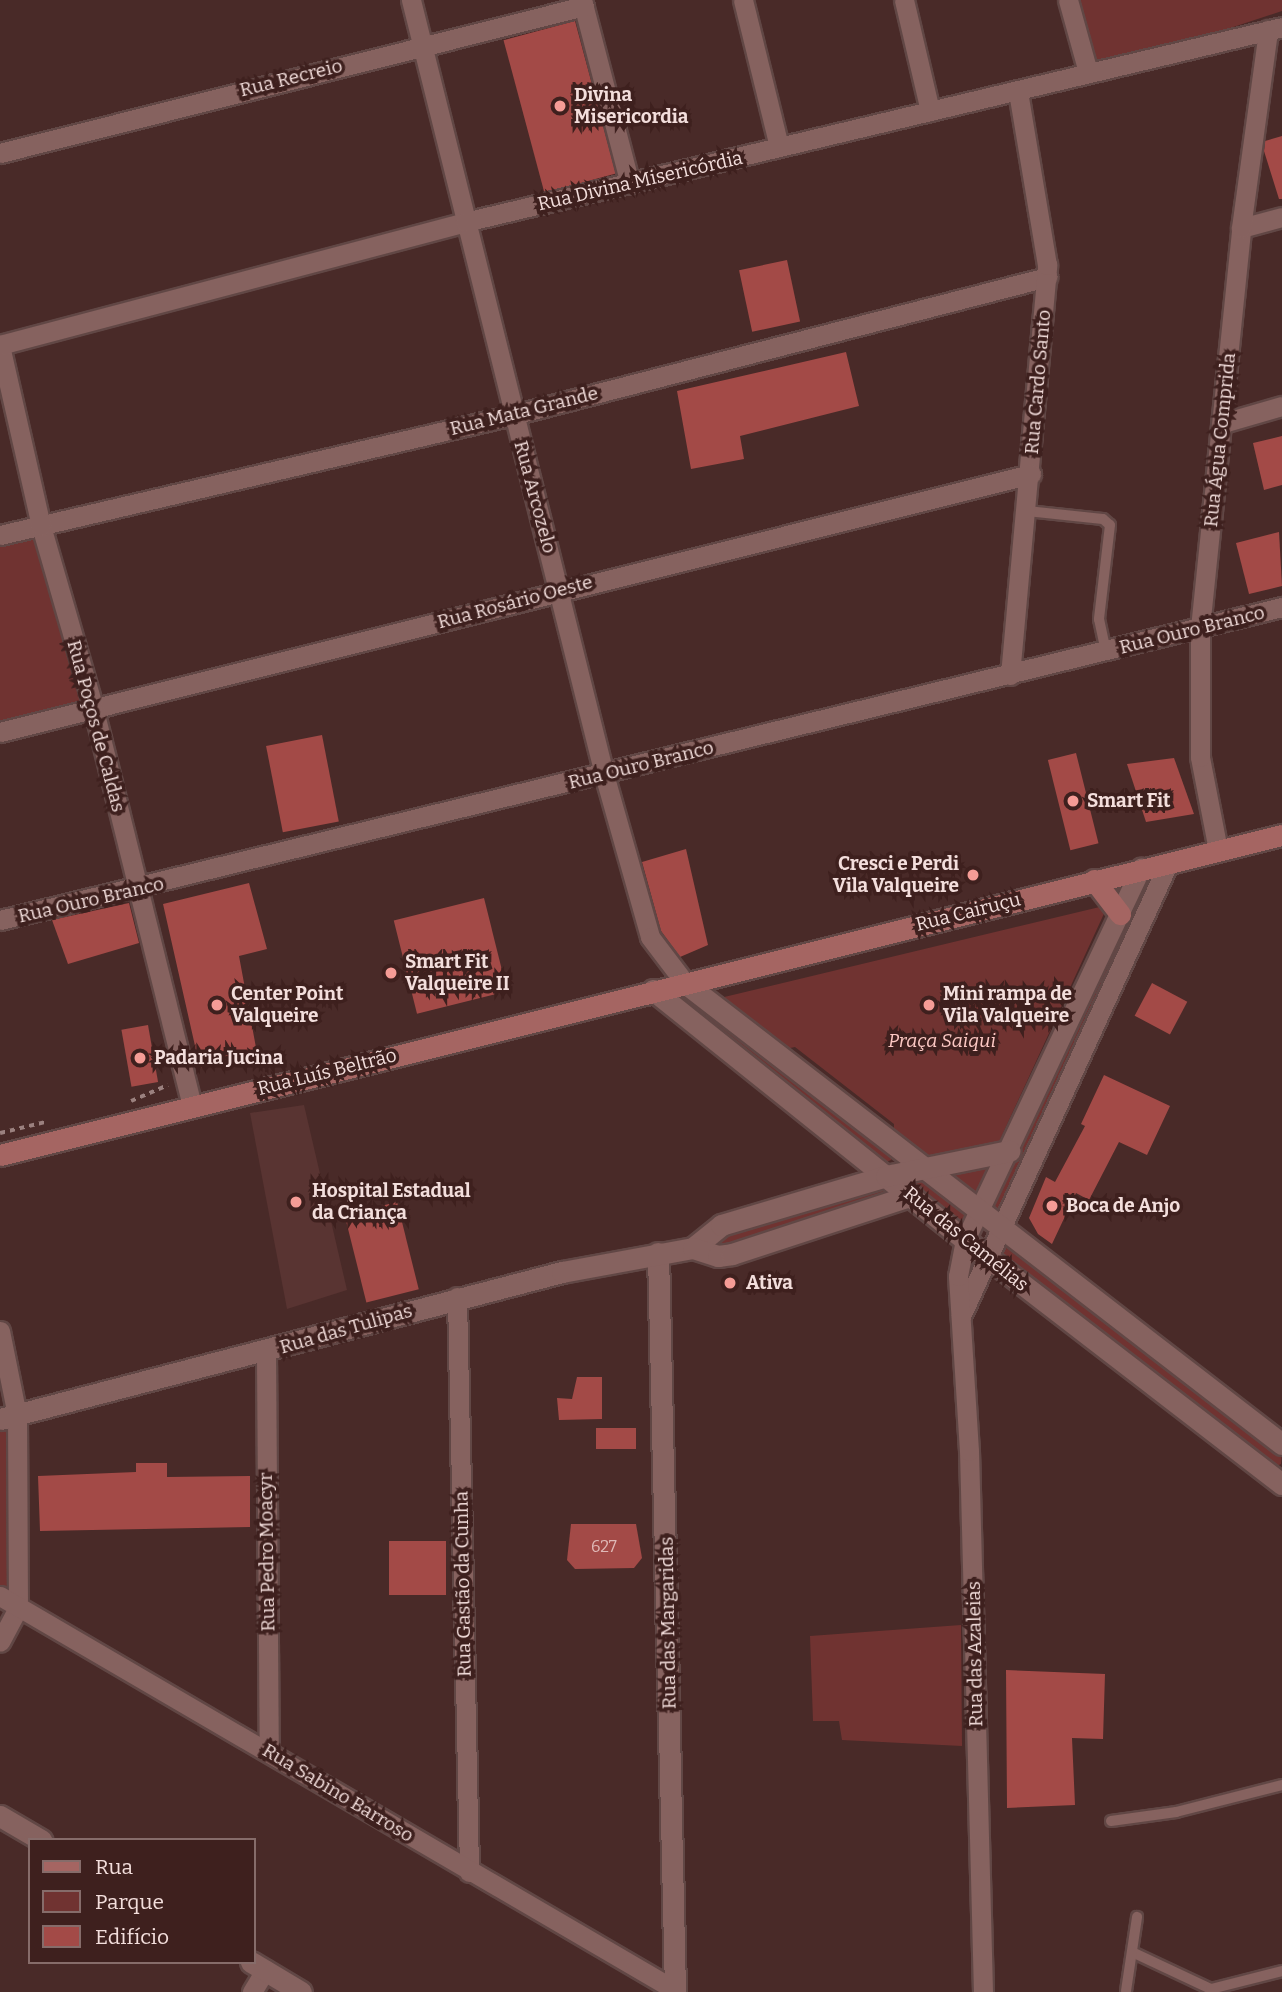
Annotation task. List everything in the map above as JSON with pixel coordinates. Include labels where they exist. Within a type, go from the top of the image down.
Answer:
[{"type":"main road","name":"Rua Cairuçu","points":[[653,990],[1282,835]]},
{"type":"main road","points":[[1094,880],[1120,914]]},
{"type":"main road","name":"Rua Luís Beltrão","points":[[0,1155],[653,990]]},
{"type":"street","name":"Rua Arcozelo","points":[[411,0],[604,774],[650,937],[685,983]]},
{"type":"street","points":[[743,0],[779,147]]},
{"type":"street","points":[[904,0],[930,111]]},
{"type":"street","points":[[1068,0],[1088,72]]},
{"type":"street","name":"Rua Recreio","points":[[0,153],[583,3]]},
{"type":"street","points":[[583,3],[631,184]]},
{"type":"street","name":"Rua Divina Misericórdia","points":[[0,345],[465,222],[1275,29]]},
{"type":"street","name":"Rua Água Comprida","points":[[1218,850],[1200,757],[1200,628],[1241,228],[1275,29]]},
{"type":"street","name":"Rua Cardo Santo","points":[[1010,675],[1031,474],[1047,277],[1047,249],[1018,91]]},
{"type":"street","points":[[1241,228],[1282,217]]},
{"type":"street","name":"Rua Mata Grande","points":[[0,535],[513,415],[1047,277]]},
{"type":"street","name":"Rua Poços de Caldas","points":[[0,345],[41,526],[93,706],[192,1107]]},
{"type":"street","points":[[1223,423],[1282,406]]},
{"type":"street","name":"Rua Rosário Oeste","points":[[0,732],[93,706],[1031,474]]},
{"type":"street","name":"Rua Ouro Branco","points":[[0,920],[138,889],[1282,607]]},
{"type":"street","points":[[987,1256],[1168,863]]},
{"type":"street","points":[[965,1240],[1141,868]]},
{"type":"street","name":"Rua das Camélias","points":[[685,983],[1282,1444]]},
{"type":"street","name":"Rua das Camélias","points":[[653,990],[965,1240],[1282,1484]]},
{"type":"street","points":[[1060,1041],[1082,1050]]},
{"type":"street","points":[[693,1248],[721,1225],[886,1176],[1009,1151]]},
{"type":"street","name":"Rua das Tulipas","points":[[8,1417],[265,1351],[457,1297],[658,1253],[693,1248],[718,1256],[732,1254],[912,1195]]},
{"type":"street","name":"Rua das Azaleias","points":[[965,1240],[958,1276],[969,1465],[983,1992]]},
{"type":"street","name":"Rua das Margaridas","points":[[658,1253],[675,1991]]},
{"type":"street","name":"Rua das Azaleias","points":[[961,1317],[987,1256]]},
{"type":"street","name":"Rua Gastão da Cunha","points":[[457,1297],[469,1871]]},
{"type":"street","points":[[0,1331],[8,1417],[18,1608],[0,1642]]},
{"type":"street","name":"Rua Pedro Moacyr","points":[[265,1351],[269,1752]]},
{"type":"street","name":"Rua Sabino Barroso","points":[[0,1596],[675,1991]]},
{"type":"street","points":[[0,1816],[38,1838]]},
{"type":"street","points":[[252,1992],[258,1966],[301,1992]]},
{"type":"lane","points":[[1027,511],[1103,519],[1110,525],[1099,619],[1106,652]]},
{"type":"lane","points":[[1111,1821],[1176,1812],[1282,1785]]},
{"type":"lane","points":[[1126,1991],[1137,1917]]},
{"type":"lane","points":[[1132,1952],[1211,1989],[1282,1971]]},
{"type":"path","points":[[120,1105],[170,1084]]},
{"type":"path","points":[[0,1133],[47,1122]]},
{"type":"shaded area","name":"Hospital Estadual da Criança","points":[[304,1105],[347,1290],[287,1309],[250,1113]]},
{"type":"green space","points":[[1070,0],[1282,0],[1282,11],[1091,74]]},
{"type":"green space","points":[[41,526],[93,706],[0,730],[0,536]]},
{"type":"green space","points":[[1142,884],[1148,891],[1001,1209],[994,1209],[989,1204]]},
{"type":"green space","name":"Praça Saiqui","points":[[1108,905],[998,1144],[924,1158],[894,1135],[894,1124],[795,1047],[785,1049],[720,998]]},
{"type":"green space","points":[[687,998],[893,1155],[891,1160],[884,1163],[683,1004]]},
{"type":"green space","points":[[986,1162],[990,1167],[973,1196],[941,1169]]},
{"type":"green space","points":[[920,1177],[968,1211],[964,1221],[959,1222],[915,1187]]},
{"type":"green space","points":[[882,1183],[896,1194],[721,1250],[712,1244],[716,1232]]},
{"type":"green space","points":[[1006,1242],[1282,1451],[1281,1464],[1275,1467],[998,1258],[996,1249]]},
{"type":"green space","points":[[0,1429],[11,1429],[11,1596],[0,1596]]},
{"type":"green space","points":[[961,1625],[962,1746],[842,1740],[839,1721],[813,1721],[810,1636]]},
{"type":"building","name":"Divina Misericordia","points":[[575,21],[616,174],[544,193],[504,40]]},
{"type":"building","points":[[1282,136],[1282,199],[1279,199],[1264,151],[1265,141]]},
{"type":"building","points":[[787,260],[800,322],[752,332],[739,270]]},
{"type":"building","points":[[846,352],[859,406],[740,436],[744,459],[691,469],[677,391]]},
{"type":"building","points":[[1282,436],[1282,485],[1264,490],[1253,443]]},
{"type":"building","points":[[1279,532],[1282,586],[1249,594],[1236,543]]},
{"type":"building","points":[[322,735],[339,821],[283,832],[266,746]]},
{"type":"building","name":"Smart Fit","points":[[1076,753],[1098,843],[1070,850],[1048,760]]},
{"type":"building","points":[[1174,758],[1194,814],[1146,822],[1127,764]]},
{"type":"building","points":[[686,849],[708,945],[680,957],[661,931],[642,862]]},
{"type":"building","name":"Center Point Valqueire","points":[[249,883],[267,949],[239,956],[257,1053],[200,1068],[163,904]]},
{"type":"building","points":[[484,898],[507,991],[417,1014],[394,920]]},
{"type":"building","points":[[129,903],[139,943],[68,964],[52,920]]},
{"type":"building","points":[[1152,983],[1187,1002],[1170,1034],[1135,1016]]},
{"type":"building","name":"Padaria Jucina","points":[[148,1025],[158,1082],[131,1087],[121,1030]]},
{"type":"building","points":[[1104,1075],[1170,1106],[1147,1155],[1119,1142],[1089,1200],[1076,1193],[1052,1244],[1038,1234],[1029,1218],[1046,1177],[1055,1182],[1085,1126],[1081,1124]]},
{"type":"building","points":[[397,1202],[419,1289],[366,1302],[345,1215]]},
{"type":"building","points":[[577,1377],[602,1377],[602,1419],[559,1420],[557,1398],[572,1399]]},
{"type":"building","points":[[596,1428],[636,1428],[636,1449],[596,1449]]},
{"type":"building","points":[[136,1463],[167,1463],[167,1477],[250,1476],[250,1527],[40,1531],[38,1476],[136,1472]]},
{"type":"building","points":[[571,1524],[636,1524],[642,1558],[634,1568],[575,1569],[567,1560]]},
{"type":"building","points":[[389,1541],[446,1541],[446,1595],[389,1595]]},
{"type":"building","points":[[1006,1670],[1105,1674],[1103,1739],[1072,1738],[1075,1805],[1007,1808]]},
{"type":"place","name":"Divina Misericordia","points":[[560,106]]},
{"type":"place","name":"Smart Fit","points":[[1073,801]]},
{"type":"place","name":"Cresci e Perdi Vila Valqueire","points":[[973,875]]},
{"type":"place","name":"Smart Fit Valqueire II","points":[[391,973]]},
{"type":"place","name":"Center Point Valqueire","points":[[217,1005]]},
{"type":"place","name":"Mini rampa de Vila Valqueire","points":[[929,1005]]},
{"type":"place","name":"Padaria Jucina","points":[[140,1058]]},
{"type":"place","name":"Hospital Estadual da Criança","points":[[296,1202]]},
{"type":"place","name":"Boca de Anjo","points":[[1052,1206]]},
{"type":"place","name":"Ativa","points":[[730,1283]]}]
